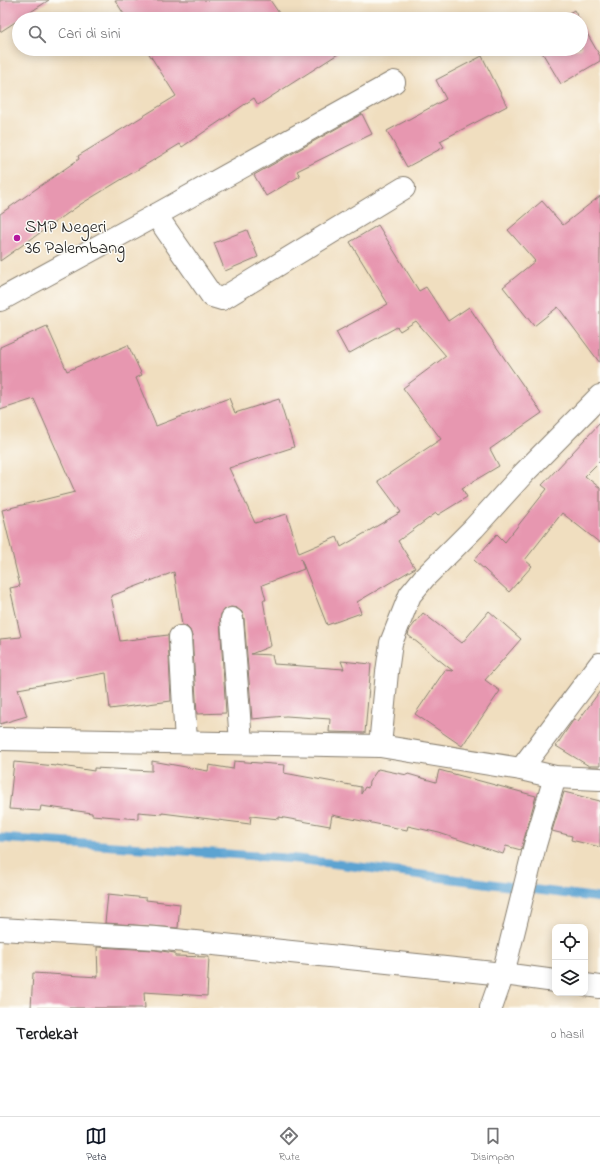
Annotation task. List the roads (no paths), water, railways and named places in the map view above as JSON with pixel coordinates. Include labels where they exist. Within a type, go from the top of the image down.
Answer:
[{"type":"street","points":[[0,300],[394,82]]},
{"type":"street","points":[[156,215],[212,296],[222,299],[404,188]]},
{"type":"street","points":[[380,746],[391,643],[410,595],[424,578],[474,528],[522,475],[600,396]]},
{"type":"street","points":[[232,619],[241,743]]},
{"type":"street","points":[[180,637],[186,742]]},
{"type":"street","points":[[521,769],[600,664]]},
{"type":"street","points":[[0,739],[380,746],[521,769],[555,777],[600,779]]},
{"type":"street","points":[[491,1008],[505,966],[535,845],[555,777]]},
{"type":"street","points":[[0,929],[156,938],[505,966],[552,980]]},
{"type":"street","points":[[588,985],[600,987]]},
{"type":"waterway","points":[[0,838],[298,859],[600,898]]},
{"type":"place","name":"SMP Negeri 36 Palembang","points":[[17,238]]}]
